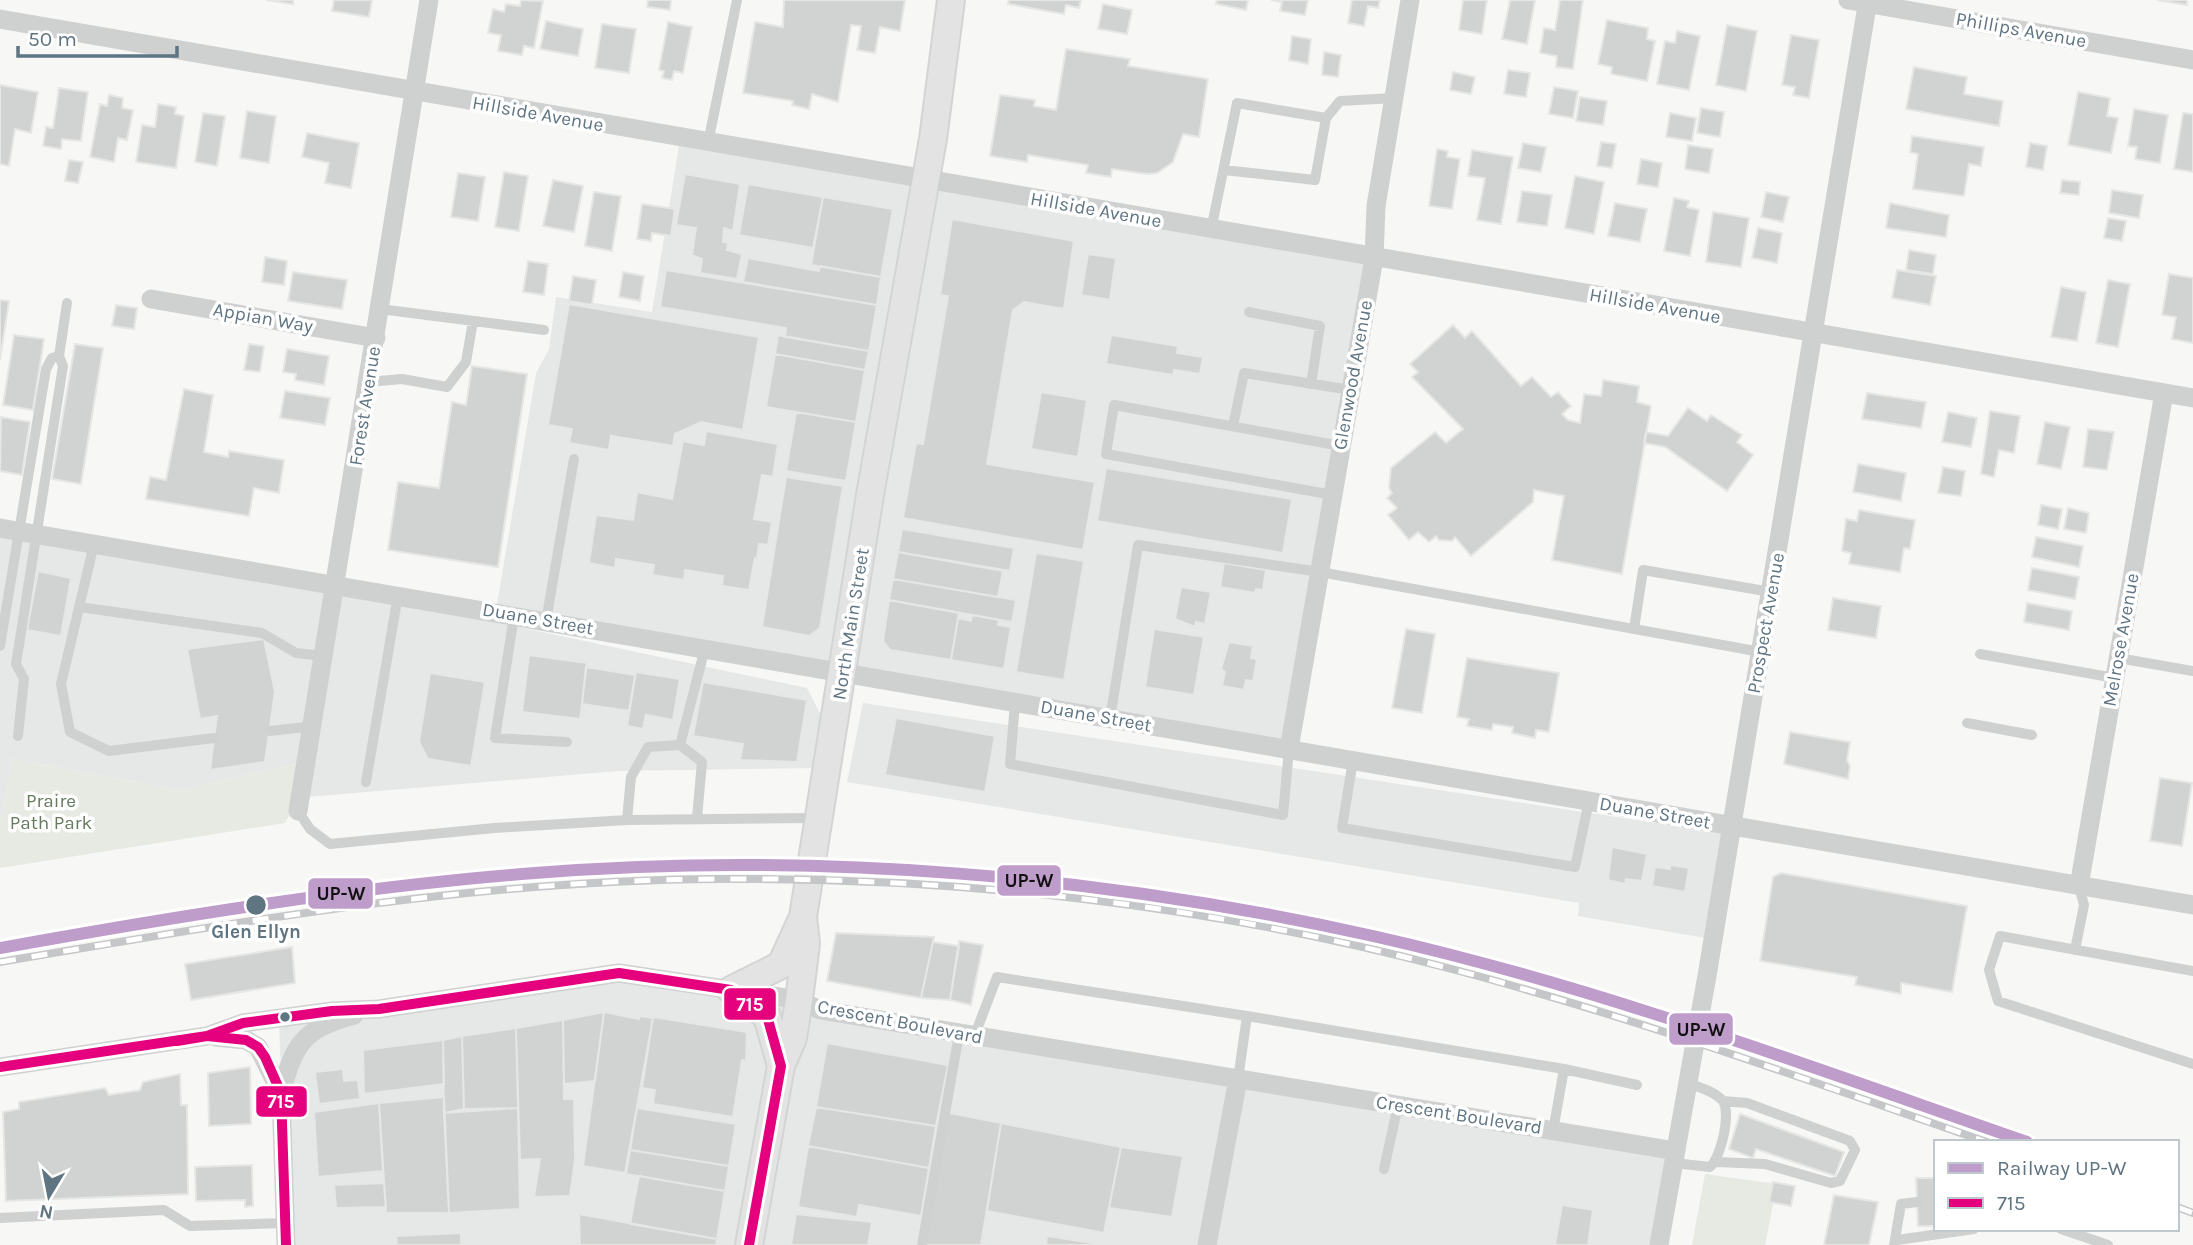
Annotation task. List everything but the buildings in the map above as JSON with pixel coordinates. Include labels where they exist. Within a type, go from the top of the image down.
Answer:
[{"type":"street","name":"Forest Avenue","points":[[298,811],[337,584],[429,0]]},
{"type":"street","name":"North Main Street","points":[[750,1245],[781,1066],[793,1038],[806,944],[803,917],[844,674],[870,495],[925,181],[951,0]]},
{"type":"street","name":"Glenwood Avenue","points":[[1289,749],[1374,258],[1376,206],[1410,0]]},
{"type":"street","name":"Phillips Avenue","points":[[1848,0],[2193,60]]},
{"type":"street","name":"Prospect Avenue","points":[[1658,1245],[1732,826],[1868,2]]},
{"type":"street","name":"Hillside Avenue","points":[[0,19],[415,93],[2193,398]]},
{"type":"street","name":"Appian Way","points":[[151,299],[376,338]]},
{"type":"street","name":"Melrose Avenue","points":[[2079,886],[2164,393]]},
{"type":"street","name":"Duane Street","points":[[19,531],[2193,905]]},
{"type":"street","points":[[781,1066],[767,1016],[731,990],[780,965],[803,917]]},
{"type":"street","name":"Crescent Boulevard","points":[[0,1067],[207,1036],[243,1023],[332,1011],[379,1009],[619,972],[799,1000],[821,1010],[966,1036],[1553,1131],[1675,1157]]},
{"type":"street","points":[[286,1245],[281,1093],[292,1055],[303,1040],[346,1018],[379,1009]]},
{"type":"street","points":[[207,1036],[246,1040],[258,1047],[281,1093]]},
{"type":"street","points":[[1207,1245],[1238,1079]]},
{"type":"lane","points":[[708,143],[737,0]]},
{"type":"lane","points":[[1224,170],[1315,180],[1326,118],[1340,101],[1394,98]]},
{"type":"lane","points":[[1211,230],[1237,103],[1326,118]]},
{"type":"lane","points":[[18,736],[24,679],[16,664],[19,531],[63,366],[59,356],[67,303]]},
{"type":"lane","points":[[380,309],[544,330]]},
{"type":"lane","points":[[1249,312],[1320,326],[1311,384]]},
{"type":"lane","points":[[368,382],[402,379],[447,387],[466,362],[473,321]]},
{"type":"lane","points":[[0,646],[46,369],[52,358],[59,356]]},
{"type":"lane","points":[[1233,426],[1244,373],[1351,390]]},
{"type":"lane","points":[[1333,495],[1105,454],[1114,405],[1341,446]]},
{"type":"lane","points":[[546,621],[574,459]]},
{"type":"lane","points":[[94,544],[61,684],[69,732],[108,751],[214,738]]},
{"type":"lane","points":[[1110,719],[1138,545],[1320,572],[1761,652]]},
{"type":"lane","points":[[1634,629],[1643,570],[1771,592]]},
{"type":"lane","points":[[366,782],[398,595]]},
{"type":"lane","points":[[79,607],[262,633],[296,653],[325,657]]},
{"type":"lane","points":[[514,615],[495,738],[567,742]]},
{"type":"lane","points":[[680,745],[705,648]]},
{"type":"lane","points":[[1980,654],[2115,678]]},
{"type":"lane","points":[[2118,658],[2193,671]]},
{"type":"lane","points":[[1015,703],[1010,764],[1283,815],[1289,749]]},
{"type":"lane","points":[[1967,723],[2032,735]]},
{"type":"lane","points":[[270,731],[314,726]]},
{"type":"lane","points":[[626,820],[631,777],[648,747],[680,745],[702,762],[697,818]]},
{"type":"lane","points":[[1353,760],[1342,828],[1575,867],[1589,801]]},
{"type":"lane","points":[[298,811],[310,829],[330,844],[494,828],[626,820],[820,818]]},
{"type":"lane","points":[[2076,950],[2084,905],[2079,886]]},
{"type":"lane","points":[[2193,971],[2000,936],[1989,970],[1998,1000],[2193,1064]]},
{"type":"lane","points":[[922,1245],[966,1036],[997,978],[1247,1016],[1564,1069],[1637,1085]]},
{"type":"lane","points":[[1238,1079],[1247,1016]]},
{"type":"lane","points":[[1553,1131],[1564,1069]]},
{"type":"lane","points":[[1688,1083],[1723,1101],[1747,1103],[1850,1141],[1855,1150],[1840,1181],[1831,1183],[1765,1164],[1716,1162]]},
{"type":"lane","points":[[1675,1157],[1710,1167],[1716,1162],[1727,1110],[1723,1101]]},
{"type":"lane","points":[[1384,1168],[1398,1105]]},
{"type":"lane","points":[[1917,1202],[1901,1204],[1896,1243],[1967,1231]]},
{"type":"lane","points":[[0,1218],[164,1210],[190,1226],[285,1223]]},
{"type":"lane","points":[[2067,1231],[2108,1245]]},
{"type":"shaded area","points":[[679,146],[918,186],[835,663],[497,604],[536,373],[549,349],[556,297],[652,312]]},
{"type":"shaded area","points":[[930,189],[1367,263],[1285,743],[848,667]]},
{"type":"shaded area","points":[[0,532],[330,587],[301,763],[180,790],[12,759],[0,824]]},
{"type":"shaded area","points":[[343,590],[807,688],[823,719],[819,768],[619,771],[307,797]]},
{"type":"shaded area","points":[[863,703],[1723,833],[1705,938],[1578,916],[1579,903],[847,782]]},
{"type":"shaded area","points":[[622,978],[784,1003],[744,1245],[289,1245],[279,1026]]},
{"type":"shaded area","points":[[792,1010],[1230,1083],[1200,1245],[754,1245]]},
{"type":"shaded area","points":[[1242,1087],[1666,1157],[1650,1245],[1213,1245]]},
{"type":"green space","name":"Praire Path Park","points":[[12,759],[180,790],[301,763],[293,808],[285,823],[0,868],[0,824]]},
{"type":"green space","points":[[1705,1174],[1777,1184],[1765,1245],[1692,1245]]},
{"type":"railway","points":[[0,962],[268,918],[447,895],[537,887],[718,879],[900,883],[992,890],[1175,911],[1355,945],[1444,967],[1649,1027],[1981,1140]]},
{"type":"railway","points":[[2179,1208],[2193,1213]]},
{"type":"rail line","name":"UP-W","points":[[0,948],[267,904],[400,886],[535,873],[745,865],[956,873],[1166,897],[1270,915],[1456,956],[1621,1003],[2021,1140]]},
{"type":"transit line","name":"715","points":[[0,1067],[207,1036],[243,1023],[332,1011],[379,1009],[619,973],[731,990],[767,1016],[781,1066],[749,1245]]},
{"type":"transit line","name":"715","points":[[177,1041],[207,1036],[246,1040],[258,1047],[265,1057],[281,1093],[286,1245]]},
{"type":"place","name":"Glen Ellyn","points":[[256,905]]}]
